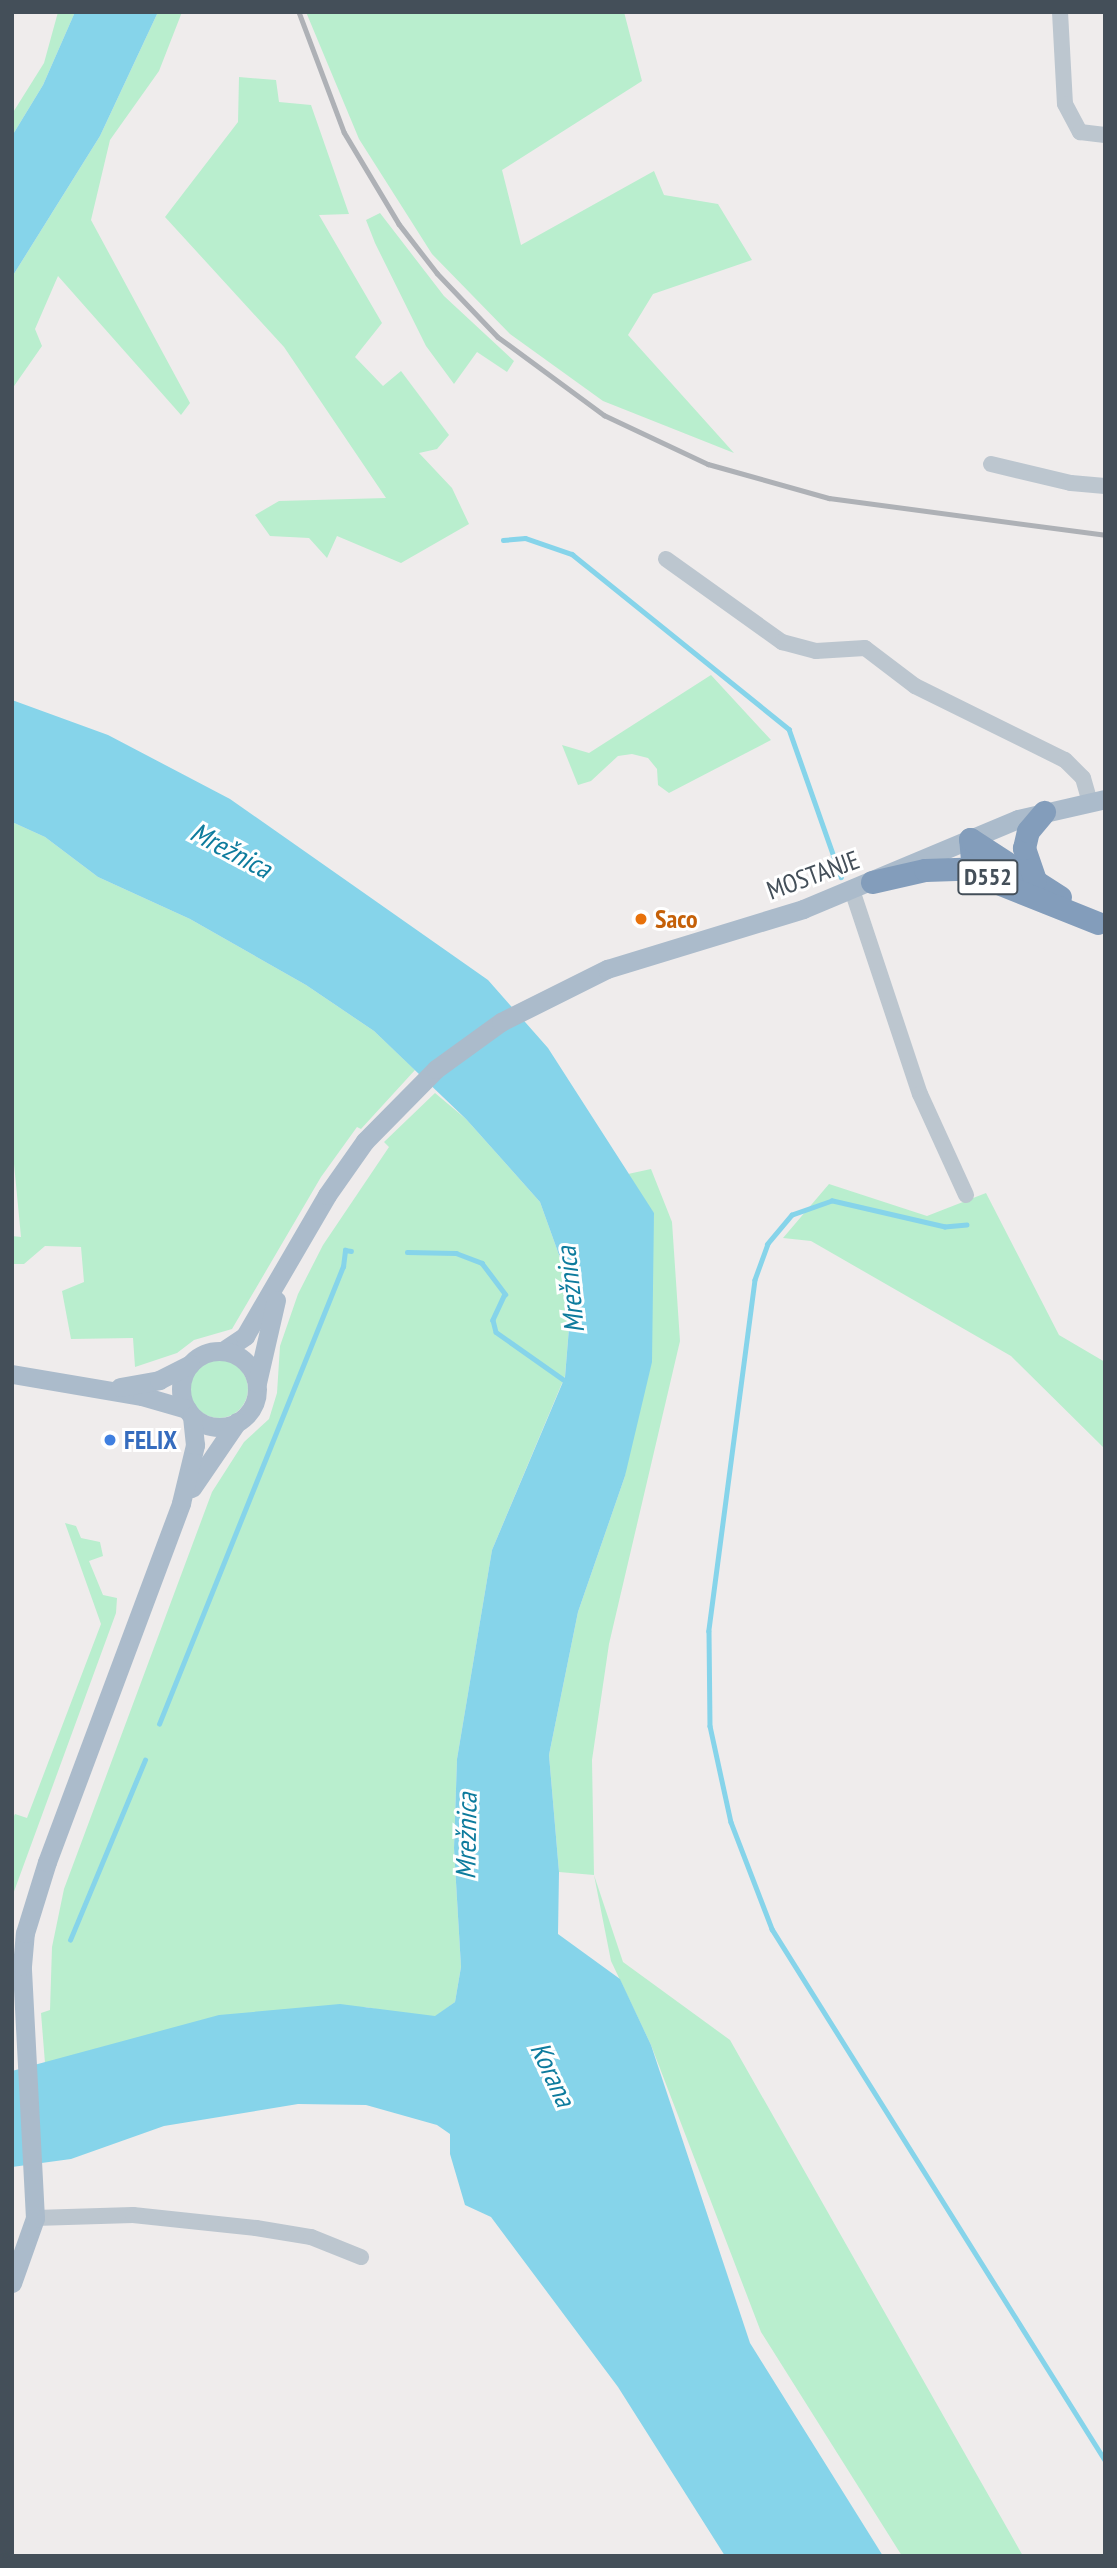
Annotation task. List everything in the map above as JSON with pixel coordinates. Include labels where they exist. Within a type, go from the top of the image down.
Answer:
[{"type":"highway","points":[[1035,880],[1024,848],[1028,831],[1044,812]]},
{"type":"highway","points":[[970,839],[972,860],[979,873]]},
{"type":"highway","name":"D552","points":[[970,839],[1101,925]]},
{"type":"highway","name":"D552","points":[[862,886],[941,869],[979,873],[1101,925]]},
{"type":"main road","name":"MOSTANJE","points":[[285,1273],[327,1195],[365,1141],[443,1063],[539,1000],[607,969],[803,909],[970,839],[1044,812],[1097,800]]},
{"type":"main road","points":[[223,1351],[245,1336],[285,1273]]},
{"type":"main road","points":[[181,1503],[237,1422],[252,1407],[260,1355],[285,1273]]},
{"type":"main road","points":[[105,1389],[159,1380],[211,1352],[223,1351],[242,1359],[257,1387]]},
{"type":"main road","points":[[12,2283],[35,2218],[36,2195],[23,1951],[32,1906],[181,1503],[195,1445],[190,1413],[181,1386],[190,1364]]},
{"type":"main road","points":[[12,1374],[105,1389],[190,1413],[214,1427],[237,1422]]},
{"type":"street","points":[[1059,12],[1065,104],[1080,132],[1105,135]]},
{"type":"street","points":[[992,464],[1071,483],[1105,486]]},
{"type":"street","points":[[666,559],[782,642],[816,651],[864,648],[915,686],[1065,760],[1083,778],[1097,800]]},
{"type":"street","points":[[862,886],[920,1094],[966,1195]]},
{"type":"street","points":[[35,2218],[133,2215],[256,2228],[311,2237],[361,2256]]},
{"type":"green space","points":[[58,12],[75,12],[43,85],[12,136],[12,114],[44,63]]},
{"type":"green space","points":[[158,12],[182,12],[159,71],[110,140],[91,220],[190,403],[181,415],[58,276],[35,329],[42,346],[12,389],[12,277],[100,136]]},
{"type":"green space","points":[[306,12],[624,12],[642,81],[502,170],[521,245],[654,171],[664,195],[718,204],[752,260],[653,294],[628,335],[734,453],[603,401],[510,334],[432,254],[359,139]]},
{"type":"green space","points":[[239,77],[276,80],[279,102],[311,105],[349,214],[319,215],[382,323],[355,357],[383,386],[401,371],[449,435],[437,449],[419,453],[452,488],[469,524],[401,563],[337,536],[327,558],[309,538],[270,536],[255,515],[279,501],[386,498],[284,347],[165,217],[238,122]]},
{"type":"green space","points":[[380,213],[444,296],[514,361],[507,372],[477,352],[454,384],[426,346],[375,243],[366,220]]},
{"type":"green space","points":[[711,675],[771,740],[669,793],[658,785],[657,769],[648,758],[632,754],[618,756],[591,781],[578,785],[562,745],[589,753]]},
{"type":"green space","points":[[12,822],[45,837],[98,877],[190,919],[306,985],[374,1031],[415,1070],[361,1129],[357,1127],[321,1177],[232,1329],[194,1340],[177,1353],[135,1367],[133,1338],[71,1339],[62,1291],[84,1282],[81,1247],[45,1246],[24,1264],[12,1264],[12,1236],[21,1237],[12,1143]]},
{"type":"green space","points":[[435,1093],[466,1119],[540,1202],[572,1291],[565,1376],[492,1550],[457,1759],[454,1848],[461,1967],[455,2002],[436,2016],[413,2017],[366,2007],[45,2063],[41,2013],[50,2010],[52,1947],[64,1889],[212,1492],[244,1442],[269,1419],[277,1393],[280,1346],[298,1294],[323,1245],[389,1147],[384,1142]]},
{"type":"green space","points":[[651,1169],[672,1222],[680,1341],[609,1644],[592,1760],[594,1875],[559,1872],[549,1755],[578,1612],[625,1476],[654,1214],[628,1174]]},
{"type":"green space","points":[[829,1184],[927,1216],[986,1193],[1059,1335],[1105,1362],[1105,1449],[1011,1356],[811,1241],[783,1238]]},
{"type":"green space","points":[[213,1360],[225,1360],[240,1368],[248,1383],[248,1395],[240,1410],[225,1418],[213,1418],[198,1410],[190,1395],[190,1383],[198,1368]]},
{"type":"green space","points":[[65,1523],[76,1526],[81,1538],[100,1542],[103,1556],[89,1561],[103,1595],[117,1598],[116,1613],[12,1897],[12,1820],[15,1814],[27,1818],[101,1624]]},
{"type":"green space","points":[[594,1875],[623,1962],[730,2040],[1023,2556],[902,2556],[761,2332],[651,2045],[611,1961]]},
{"type":"water","points":[[75,12],[158,12],[100,136],[12,277],[12,136],[43,85]]},
{"type":"water","points":[[12,700],[108,735],[230,799],[488,980],[548,1048],[654,1213],[652,1362],[625,1476],[578,1612],[549,1755],[559,1872],[558,1934],[620,1979],[651,2045],[750,2343],[883,2556],[725,2556],[618,2387],[491,2217],[465,2205],[450,2154],[450,2134],[437,2125],[366,2105],[298,2104],[164,2126],[71,2159],[12,2167],[12,2071],[219,2015],[340,2004],[435,2016],[455,2002],[461,1967],[454,1848],[457,1759],[492,1550],[565,1377],[572,1291],[540,1202],[466,1119],[374,1031],[306,985],[190,919],[98,877],[45,837],[12,822]]},
{"type":"waterway","points":[[503,540],[525,538],[572,554],[789,729],[841,877]]},
{"type":"waterway","points":[[967,1225],[945,1227],[832,1201],[792,1215],[768,1244],[755,1280],[709,1631],[710,1726],[731,1822],[772,1929],[1105,2460]]},
{"type":"waterway","points":[[159,1724],[343,1267],[345,1250],[351,1251]]},
{"type":"waterway","points":[[407,1252],[456,1253],[482,1263],[505,1294],[493,1320],[496,1332],[567,1382]]},
{"type":"waterway","points":[[70,1940],[145,1760]]},
{"type":"railway","points":[[299,12],[344,132],[399,224],[437,273],[498,337],[604,415],[708,464],[829,498],[1105,535]]},
{"type":"place","name":"Saco","points":[[641,919]]},
{"type":"place","name":"FELIX","points":[[110,1440]]},
{"type":"water label","name":"Mrežnica","points":[[231,850]]},
{"type":"water label","name":"Mrežnica","points":[[570,1290]]},
{"type":"water label","name":"Mrežnica","points":[[466,1836]]},
{"type":"water label","name":"Korana","points":[[553,2074]]}]
